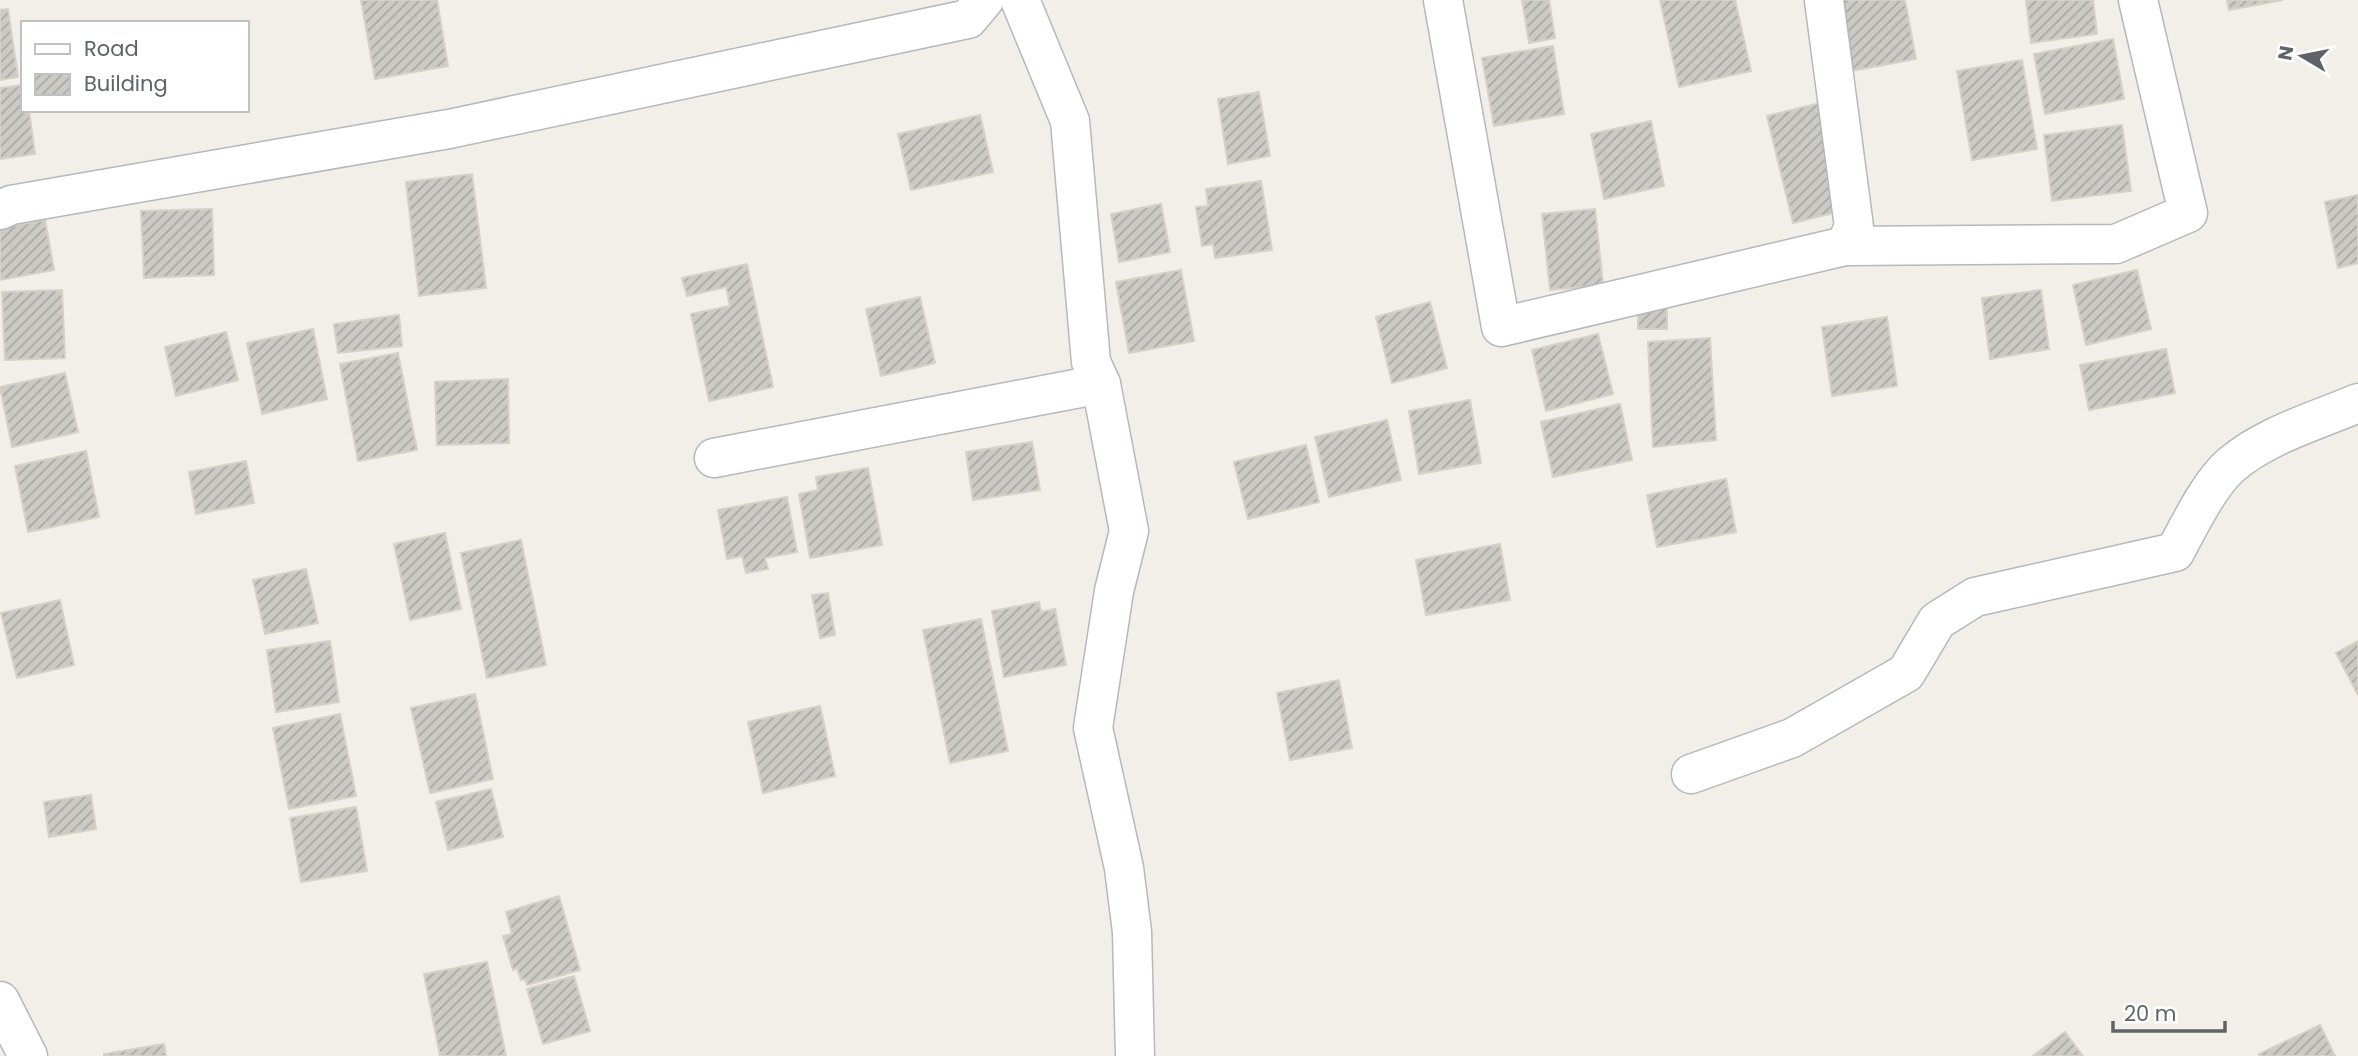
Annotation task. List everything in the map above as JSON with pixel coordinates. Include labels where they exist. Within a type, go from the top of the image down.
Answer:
[{"type":"street","points":[[0,210],[11,205],[449,129],[954,22],[968,19],[984,0]]},
{"type":"street","points":[[1020,0],[1070,121],[1091,362],[1101,384],[1129,531],[1114,591],[1093,728],[1125,869],[1132,932],[1135,1056]]},
{"type":"street","points":[[1443,0],[1501,327],[1845,246],[2116,244],[2188,214],[2138,0]]},
{"type":"street","points":[[1824,0],[1854,227],[1845,246]]},
{"type":"street","points":[[715,458],[1101,384]]},
{"type":"street","points":[[1691,775],[1792,738],[1906,673],[1937,621],[1975,597],[2175,552],[2195,514],[2230,466],[2269,441],[2358,403]]},
{"type":"street","points":[[0,1001],[28,1056]]},
{"type":"building","points":[[361,0],[437,0],[448,66],[375,79]]},
{"type":"building","points":[[1522,0],[1549,0],[1555,38],[1529,43]]},
{"type":"building","points":[[1660,0],[1735,0],[1751,71],[1679,87]]},
{"type":"building","points":[[1838,0],[1905,0],[1916,59],[1851,71]]},
{"type":"building","points":[[2026,0],[2093,0],[2097,34],[2031,43]]},
{"type":"building","points":[[2227,0],[2283,0],[2229,10]]},
{"type":"building","points":[[8,9],[18,77],[0,80],[0,10]]},
{"type":"building","points":[[2113,39],[2124,99],[2045,114],[2034,54]]},
{"type":"building","points":[[1553,46],[1564,114],[1494,126],[1482,58]]},
{"type":"building","points":[[2022,60],[2037,149],[1972,160],[1957,71]]},
{"type":"building","points":[[21,85],[21,112],[29,112],[35,154],[0,159],[0,88]]},
{"type":"building","points":[[1259,92],[1270,156],[1228,164],[1218,99]]},
{"type":"building","points":[[1824,102],[1849,209],[1793,223],[1767,116]]},
{"type":"building","points":[[980,115],[993,172],[911,190],[898,134]]},
{"type":"building","points":[[1651,121],[1664,186],[1604,199],[1591,134]]},
{"type":"building","points":[[2122,125],[2131,191],[2052,201],[2044,135]]},
{"type":"building","points":[[472,174],[486,288],[419,296],[406,182]]},
{"type":"building","points":[[1261,181],[1272,250],[1215,258],[1213,244],[1202,246],[1196,207],[1208,206],[1206,189]]},
{"type":"building","points":[[2358,195],[2358,263],[2338,268],[2325,202]]},
{"type":"building","points":[[1161,204],[1170,252],[1119,262],[1111,214]]},
{"type":"building","points":[[212,209],[214,275],[144,278],[141,211]]},
{"type":"building","points":[[1595,209],[1603,285],[1550,290],[1542,214]]},
{"type":"building","points":[[45,220],[54,270],[0,280],[0,228]]},
{"type":"building","points":[[747,264],[773,387],[709,401],[691,314],[730,306],[726,287],[687,296],[682,278]]},
{"type":"building","points":[[1181,270],[1194,341],[1129,353],[1116,282]]},
{"type":"building","points":[[2137,270],[2151,329],[2086,345],[2073,285]]},
{"type":"building","points":[[62,290],[65,358],[5,360],[2,292]]},
{"type":"building","points":[[2041,290],[2049,349],[1990,359],[1982,298]]},
{"type":"building","points":[[920,297],[935,363],[881,376],[866,309]]},
{"type":"building","points":[[1430,302],[1447,368],[1392,383],[1376,317]]},
{"type":"building","points":[[1667,307],[1667,329],[1638,329],[1638,308]]},
{"type":"building","points":[[399,315],[402,346],[338,353],[334,324]]},
{"type":"building","points":[[1887,317],[1897,386],[1832,396],[1822,327]]},
{"type":"building","points":[[313,329],[327,399],[262,414],[247,343]]},
{"type":"building","points":[[226,332],[238,380],[176,396],[165,347]]},
{"type":"building","points":[[1598,334],[1613,394],[1546,411],[1532,350]]},
{"type":"building","points":[[1710,338],[1716,440],[1653,447],[1648,342]]},
{"type":"building","points":[[2166,349],[2175,393],[2089,410],[2080,365]]},
{"type":"building","points":[[398,353],[417,450],[358,461],[340,364]]},
{"type":"building","points":[[65,373],[78,432],[12,447],[0,387]]},
{"type":"building","points":[[508,379],[509,443],[437,445],[435,382]]},
{"type":"building","points":[[1470,400],[1481,463],[1419,474],[1409,411]]},
{"type":"building","points":[[1620,404],[1632,460],[1553,477],[1541,422]]},
{"type":"building","points":[[1387,420],[1401,480],[1329,497],[1315,437]]},
{"type":"building","points":[[1032,442],[1040,490],[973,500],[966,452]]},
{"type":"building","points":[[1306,445],[1319,502],[1248,519],[1234,462]]},
{"type":"building","points":[[86,451],[99,517],[28,532],[15,466]]},
{"type":"building","points":[[246,461],[254,503],[196,514],[189,472]]},
{"type":"building","points":[[868,468],[882,545],[810,558],[799,494],[818,490],[816,477]]},
{"type":"building","points":[[1726,479],[1736,532],[1657,547],[1647,495]]},
{"type":"building","points":[[787,497],[797,552],[765,558],[768,569],[746,573],[742,556],[727,559],[718,510]]},
{"type":"building","points":[[445,533],[461,609],[410,620],[394,544]]},
{"type":"building","points":[[521,540],[546,665],[487,678],[461,553]]},
{"type":"building","points":[[1500,544],[1510,600],[1426,615],[1416,560]]},
{"type":"building","points":[[306,569],[318,623],[265,634],[253,580]]},
{"type":"building","points":[[828,593],[835,635],[820,638],[812,595]]},
{"type":"building","points":[[60,600],[74,665],[17,678],[1,613]]},
{"type":"building","points":[[1039,602],[1041,612],[1055,609],[1066,665],[1004,677],[992,611]]},
{"type":"building","points":[[981,619],[1008,751],[950,763],[923,630]]},
{"type":"building","points":[[330,641],[339,702],[276,712],[267,650]]},
{"type":"building","points":[[2358,641],[2358,695],[2336,653]]},
{"type":"building","points":[[1339,680],[1352,748],[1290,760],[1277,693]]},
{"type":"building","points":[[475,694],[493,779],[430,793],[411,708]]},
{"type":"building","points":[[820,706],[835,776],[763,793],[748,722]]},
{"type":"building","points":[[340,714],[356,796],[289,809],[273,728]]},
{"type":"building","points":[[491,789],[503,837],[448,850],[436,802]]},
{"type":"building","points":[[91,795],[96,829],[49,837],[44,802]]},
{"type":"building","points":[[356,807],[367,871],[301,882],[290,818]]},
{"type":"building","points":[[559,896],[580,970],[527,985],[525,979],[521,980],[517,968],[513,970],[503,936],[512,934],[506,912]]},
{"type":"building","points":[[487,962],[506,1056],[440,1056],[424,974]]},
{"type":"building","points":[[574,976],[590,1031],[543,1044],[527,989]]},
{"type":"building","points":[[2320,1025],[2335,1056],[2259,1054]]},
{"type":"building","points":[[2065,1032],[2083,1056],[2033,1056]]},
{"type":"building","points":[[164,1044],[166,1056],[104,1056],[104,1054]]}]
